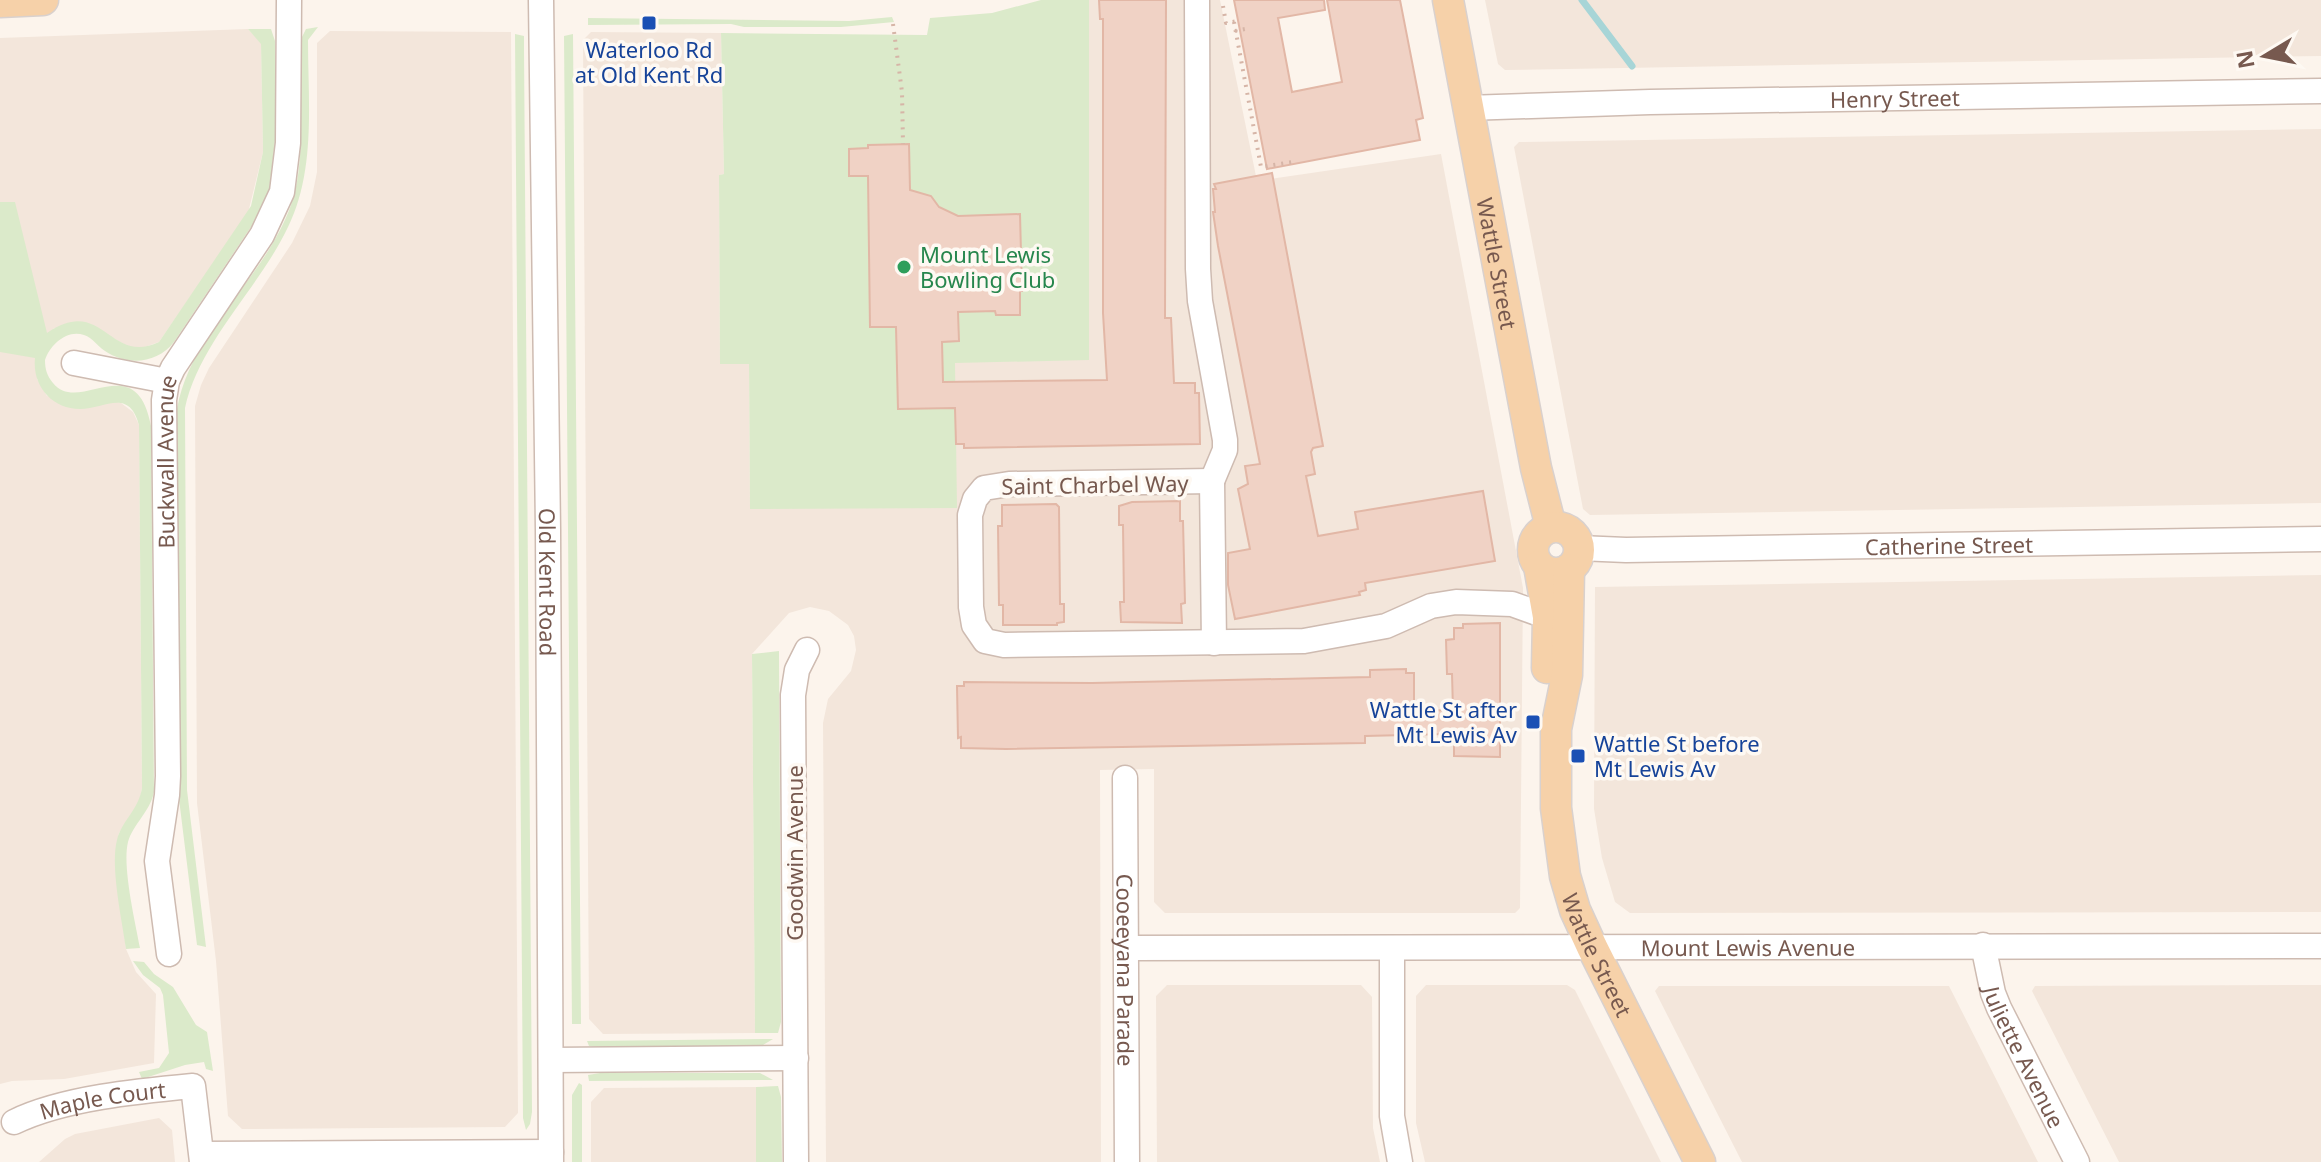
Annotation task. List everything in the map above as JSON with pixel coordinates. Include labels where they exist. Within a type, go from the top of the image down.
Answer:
[{"type":"main road","points":[[0,2],[43,0]]},
{"type":"main road","name":"Wattle Street","points":[[1448,0],[1536,468],[1551,527]]},
{"type":"main road","points":[[1551,527],[1559,527],[1572,534],[1562,561],[1534,559],[1537,536],[1551,527]]},
{"type":"main road","name":"Wattle Street","points":[[1556,729],[1547,688],[1548,617],[1562,561]]},
{"type":"main road","name":"Wattle Street","points":[[1562,561],[1567,675],[1556,729],[1556,808],[1565,876],[1575,910],[1592,947],[1700,1162]]},
{"type":"street","name":"Buckwall Avenue","points":[[169,954],[157,861],[167,795],[164,427],[167,381],[181,354],[262,235],[282,192],[288,143],[289,0]]},
{"type":"street","name":"Old Kent Road","points":[[541,0],[551,1157]]},
{"type":"street","name":"Saint Charbel Way","points":[[1197,0],[1198,269],[1200,301],[1225,440],[1218,470],[1212,481],[1009,484],[984,488],[975,499],[970,515],[971,607],[977,631],[992,644],[1304,641],[1386,626],[1431,606],[1456,602],[1512,604],[1548,617]]},
{"type":"street","name":"Henry Street","points":[[1467,108],[2321,91]]},
{"type":"street","points":[[74,363],[167,381]]},
{"type":"street","points":[[1212,481],[1214,643]]},
{"type":"street","name":"Catherine Street","points":[[1562,561],[1626,550],[2321,539]]},
{"type":"street","name":"Goodwin Avenue","points":[[796,1162],[793,695],[797,670],[807,650]]},
{"type":"street","name":"Cooeeyana Parade","points":[[1125,778],[1127,1162]]},
{"type":"street","name":"Juliette Avenue","points":[[1983,945],[1999,1008],[2077,1162]]},
{"type":"street","name":"Mount Lewis Avenue","points":[[1126,948],[2321,946]]},
{"type":"street","points":[[1392,948],[1392,1116],[1400,1162]]},
{"type":"street","points":[[551,1060],[796,1058]]},
{"type":"street","name":"Maple Court","points":[[14,1122],[59,1107],[157,1089],[193,1086],[202,1158]]},
{"type":"street","points":[[202,1158],[551,1157]]},
{"type":"path","points":[[1222,0],[1226,23],[1236,21],[1235,31],[1261,167],[1292,162]]},
{"type":"path","points":[[893,24],[902,92],[903,144]]},
{"type":"path","points":[[1235,31],[1250,28]]},
{"type":"shaded area","points":[[1089,0],[1220,0],[1257,181],[1441,154],[1523,588],[1520,908],[1515,913],[1165,913],[1154,902],[1154,769],[1100,770],[1101,1162],[826,1162],[823,723],[828,699],[851,671],[856,650],[848,625],[829,611],[810,607],[789,613],[752,654],[755,1033],[603,1034],[589,1019],[583,40],[591,32],[721,33],[724,174],[719,175],[720,364],[749,363],[750,508],[955,362],[1089,35]]},
{"type":"shaded area","points":[[1485,0],[2321,0],[2321,56],[1505,70],[1498,64]]},
{"type":"shaded area","points":[[248,29],[261,43],[263,152],[248,213],[159,342],[142,348],[129,347],[113,338],[54,328],[37,379],[47,396],[99,404],[121,403],[133,412],[139,425],[142,788],[139,804],[119,833],[115,859],[126,949],[136,972],[156,994],[154,1063],[64,1079],[0,1084],[0,38]]},
{"type":"shaded area","points":[[330,31],[511,32],[518,1113],[505,1127],[242,1129],[228,1116],[216,961],[197,803],[195,406],[209,368],[292,243],[310,206],[317,172],[317,43]]},
{"type":"shaded area","points":[[2321,129],[2321,503],[1590,515],[1583,509],[1514,147],[1519,142]]},
{"type":"shaded area","points":[[2321,575],[2321,912],[1630,913],[1615,902],[1602,858],[1594,809],[1595,587]]},
{"type":"shaded area","points":[[1167,985],[1361,985],[1372,997],[1373,1128],[1380,1162],[1157,1162],[1156,996]]},
{"type":"shaded area","points":[[1426,985],[1567,985],[1575,990],[1661,1162],[1425,1162],[1416,1123],[1416,996]]},
{"type":"shaded area","points":[[2321,985],[2321,1162],[2119,1162],[2032,991],[2035,986]]},
{"type":"shaded area","points":[[1659,986],[1949,986],[2038,1162],[1742,1162],[1655,991]]},
{"type":"shaded area","points":[[756,1087],[756,1162],[591,1162],[591,1102],[604,1088]]},
{"type":"shaded area","points":[[159,1118],[172,1130],[175,1162],[39,1162],[75,1134]]},
{"type":"green space","name":"Mount Lewis Bowling Club","points":[[1041,0],[1089,0],[1089,360],[955,363],[957,508],[750,509],[749,364],[720,364],[719,175],[724,174],[721,33],[927,35],[930,18],[992,13]]},
{"type":"green space","points":[[892,17],[894,22],[841,27],[588,25],[588,18],[849,21]]},
{"type":"green space","points":[[318,27],[308,40],[307,159],[297,205],[276,249],[203,360],[185,408],[187,790],[206,947],[197,945],[179,799],[177,409],[197,354],[264,257],[291,205],[299,165],[301,39],[306,29]]},
{"type":"green space","points":[[248,29],[271,29],[275,41],[275,141],[269,191],[255,221],[174,342],[159,355],[132,361],[123,359],[105,351],[87,336],[71,334],[51,349],[45,360],[49,378],[64,391],[120,386],[133,390],[144,403],[151,426],[154,792],[128,842],[128,879],[140,948],[126,949],[117,893],[115,851],[119,833],[142,788],[139,425],[135,413],[122,403],[80,409],[61,405],[41,386],[35,358],[0,352],[0,202],[15,202],[47,333],[66,323],[81,321],[128,345],[142,347],[159,342],[251,206],[263,152],[261,44]]},
{"type":"green space","points":[[515,34],[524,36],[532,1112],[526,1130],[523,1118]]},
{"type":"green space","points":[[573,34],[581,1024],[572,1024],[564,36]]},
{"type":"green space","points":[[779,651],[781,1022],[778,1033],[755,1033],[752,654]]},
{"type":"green space","points":[[133,961],[144,962],[154,974],[173,987],[196,1025],[207,1032],[213,1071],[206,1069],[204,1062],[142,1079],[139,1072],[159,1068],[169,1053],[163,995]]},
{"type":"green space","points":[[773,1039],[763,1045],[747,1046],[598,1047],[589,1046],[587,1041]]},
{"type":"green space","points":[[760,1073],[773,1080],[589,1081],[588,1075]]},
{"type":"green space","points":[[579,1083],[582,1085],[582,1162],[572,1162],[572,1095]]},
{"type":"green space","points":[[778,1086],[781,1097],[782,1162],[756,1162],[756,1087]]},
{"type":"building","points":[[1099,0],[1166,0],[1165,318],[1171,318],[1174,383],[1195,383],[1195,393],[1199,393],[1200,444],[964,448],[964,444],[956,444],[955,408],[898,409],[896,327],[870,327],[868,176],[849,176],[849,149],[868,148],[868,145],[909,144],[910,190],[931,196],[939,207],[958,216],[1020,214],[1020,315],[996,315],[995,311],[958,312],[959,341],[942,342],[943,382],[1107,380],[1103,313],[1103,19],[1100,19]]},
{"type":"building","points":[[1234,0],[1324,0],[1325,10],[1278,18],[1292,92],[1342,82],[1327,0],[1400,0],[1423,118],[1416,120],[1420,140],[1267,169]]},
{"type":"building","points":[[1272,173],[1323,446],[1313,448],[1315,474],[1306,476],[1318,536],[1358,529],[1355,512],[1483,491],[1495,561],[1365,583],[1366,590],[1359,592],[1360,595],[1235,619],[1228,585],[1228,553],[1250,549],[1238,489],[1248,484],[1245,466],[1260,464],[1218,246],[1213,189],[1216,189],[1214,184]]},
{"type":"building","points":[[1180,501],[1185,603],[1181,604],[1182,623],[1121,622],[1120,602],[1124,602],[1123,525],[1119,525],[1119,506],[1132,502]]},
{"type":"building","points":[[1056,504],[1059,507],[1060,604],[1064,604],[1064,622],[1057,625],[1003,625],[1003,605],[999,605],[998,526],[1002,526],[1002,505]]},
{"type":"building","points":[[1500,623],[1500,757],[1454,756],[1454,744],[1446,744],[1446,734],[1365,736],[1365,743],[1006,749],[961,748],[961,737],[958,738],[957,686],[964,686],[964,682],[1092,683],[1370,677],[1370,670],[1406,669],[1406,673],[1414,673],[1414,711],[1453,710],[1452,674],[1447,674],[1446,640],[1454,639],[1454,628],[1463,628],[1463,624]]},
{"type":"waterway","points":[[1582,0],[1632,66]]},
{"type":"place","name":"Waterloo Rd at Old Kent Rd","points":[[649,23]]},
{"type":"place","name":"Mount Lewis Bowling Club","points":[[904,267]]},
{"type":"place","name":"Wattle St after Mt Lewis Av","points":[[1533,722]]},
{"type":"place","name":"Wattle St before Mt Lewis Av","points":[[1578,756]]}]
